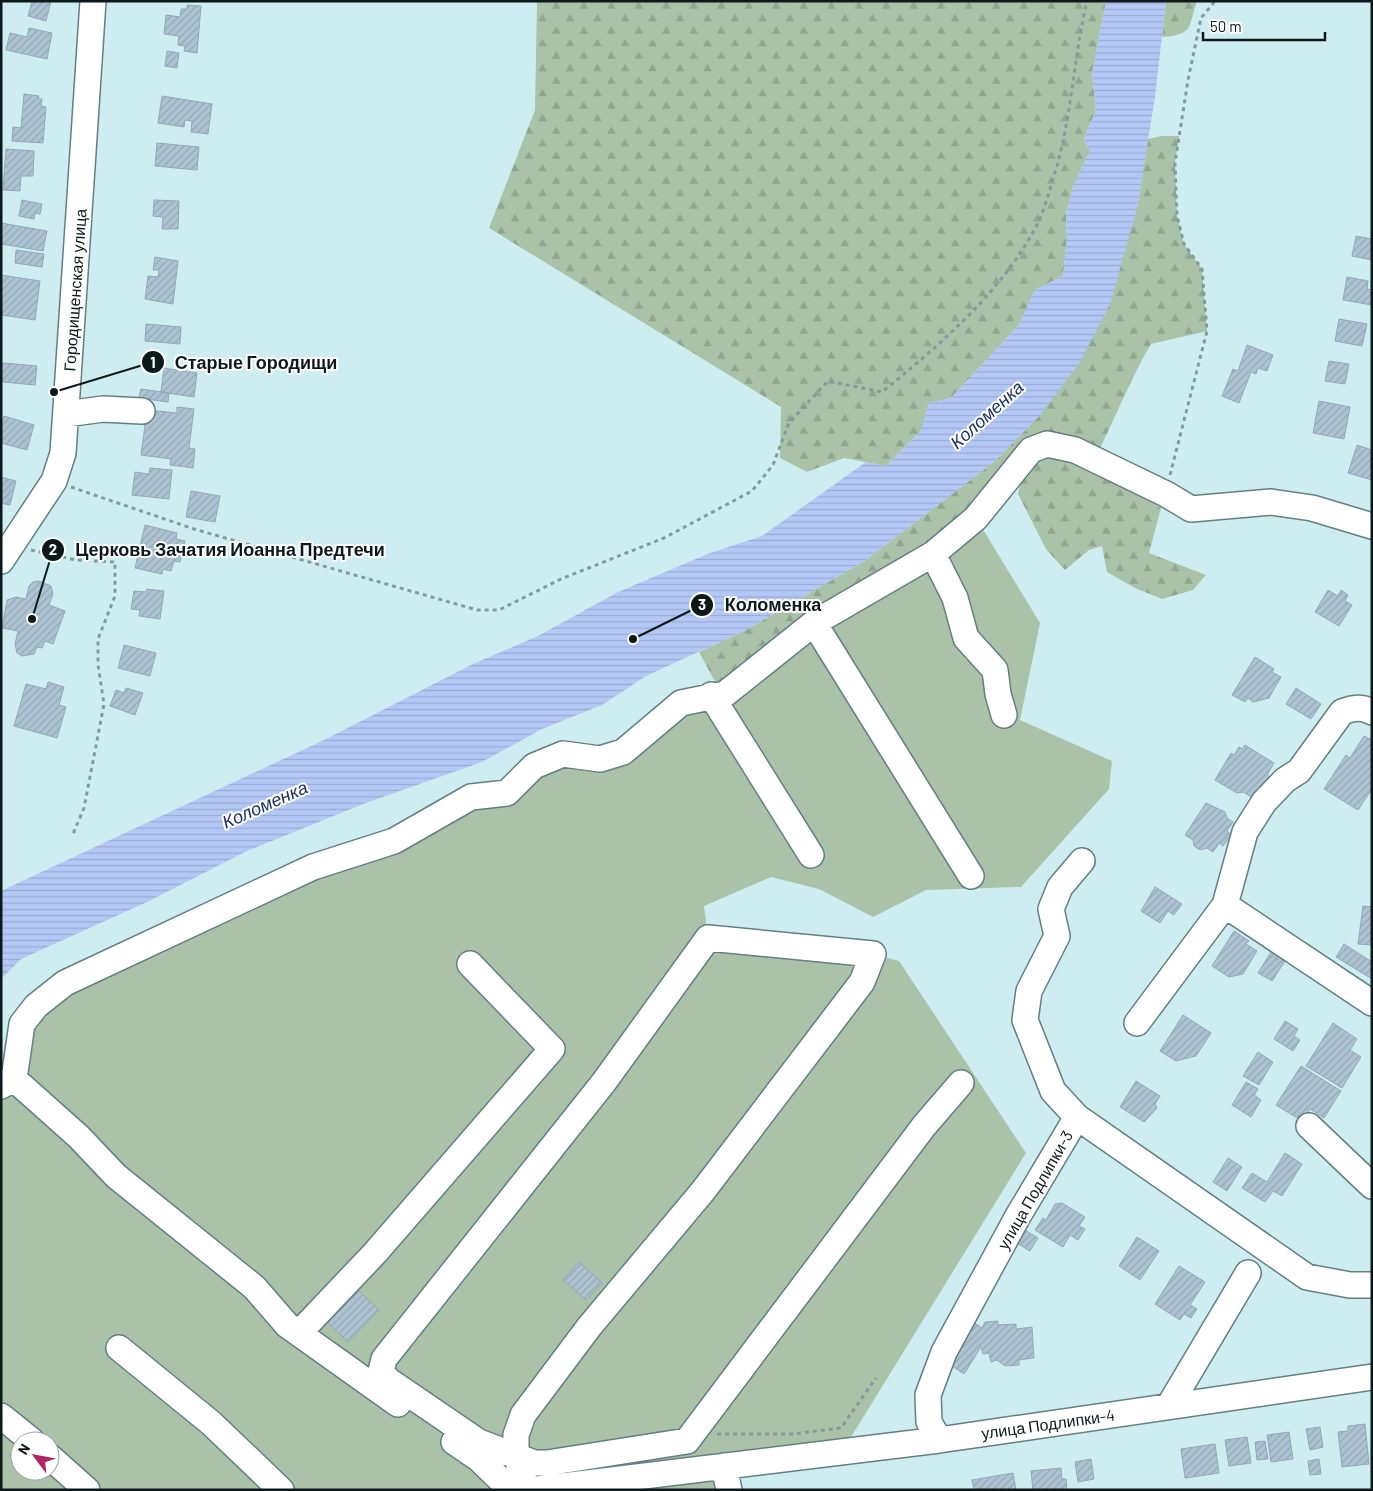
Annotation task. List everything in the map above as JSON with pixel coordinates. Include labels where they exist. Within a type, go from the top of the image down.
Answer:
[{"type":"street","name":"Городищенская улица","points":[[6,554],[54,481],[63,453],[93,1]]},
{"type":"street","points":[[66,414],[103,409],[142,411]]},
{"type":"street","points":[[511,1490],[479,1459],[298,1333],[287,1324],[254,1287],[116,1176],[79,1137],[8,1082],[22,1024],[36,1006],[65,983],[313,867],[394,841],[471,797],[507,794],[534,766],[563,754],[600,759],[623,752],[681,703],[711,695],[726,694],[814,623],[933,554],[976,518],[1031,450],[1047,444],[1075,450],[1166,494],[1191,509],[1271,502],[1312,508],[1372,526]]},
{"type":"street","points":[[933,554],[955,598],[966,638],[995,670],[998,694],[1004,715]]},
{"type":"street","points":[[814,623],[970,876]]},
{"type":"street","points":[[711,695],[811,855]]},
{"type":"street","points":[[1137,1023],[1225,905],[1245,832],[1264,802],[1285,780],[1299,771],[1342,712],[1352,708],[1366,708],[1372,712]]},
{"type":"street","points":[[1076,1117],[1053,1091],[1025,1020],[1029,991],[1057,936],[1051,909],[1060,887],[1082,861]]},
{"type":"street","points":[[1225,905],[1372,1003]]},
{"type":"street","points":[[528,1490],[516,1456],[516,1436],[523,1414],[589,1327],[702,1191],[862,982],[873,954],[708,938],[604,1082],[384,1360],[381,1370],[388,1380],[479,1442],[516,1456],[534,1463],[547,1463],[686,1441],[924,1126],[961,1083]]},
{"type":"street","points":[[298,1333],[375,1253],[552,1049],[470,964]]},
{"type":"street","name":"улица Подлипки-3","points":[[939,1440],[929,1422],[928,1395],[944,1352],[1018,1216],[1076,1117],[1308,1277],[1350,1285],[1372,1285]]},
{"type":"street","points":[[1309,1126],[1372,1186]]},
{"type":"street","points":[[1169,1406],[1248,1273]]},
{"type":"street","points":[[119,1348],[211,1423],[281,1490]]},
{"type":"street","name":"улица Подлипки-4","points":[[528,1490],[610,1478],[706,1470],[726,1478],[939,1440],[1372,1376]]},
{"type":"street","points":[[1,1416],[20,1431]]},
{"type":"street","points":[[60,1466],[87,1490]]},
{"type":"path","points":[[54,481],[194,529],[477,610],[499,610],[561,579],[664,538],[752,491],[773,466],[788,423],[828,381],[882,392],[922,360],[1000,282],[1038,223],[1057,164],[1079,36],[1087,1]]},
{"type":"path","points":[[1166,494],[1207,331],[1202,269],[1184,244],[1177,216],[1175,163],[1188,80],[1201,18],[1215,1]]},
{"type":"path","points":[[6,554],[115,562],[115,596],[98,639],[98,665],[104,704],[84,808],[73,834]]},
{"type":"path","points":[[697,1427],[718,1434],[793,1434],[841,1428],[876,1378]]},
{"type":"green space","points":[[537,1],[1106,1],[1092,74],[1096,110],[1084,139],[1090,151],[1073,187],[1066,214],[1067,238],[1063,276],[1035,290],[1019,325],[951,398],[929,403],[921,431],[886,466],[844,458],[807,472],[780,458],[781,407],[489,228],[535,110]]},
{"type":"green space","points":[[1166,1],[1197,1],[1188,28],[1179,34],[1162,37]]},
{"type":"green space","points":[[1161,136],[1179,136],[1175,163],[1177,216],[1184,244],[1202,269],[1207,331],[1151,344],[1094,460],[1161,508],[1149,553],[1206,575],[1193,590],[1162,599],[1135,588],[1107,572],[1102,546],[1089,550],[1065,570],[1046,549],[1018,494],[1022,475],[976,518],[725,694],[713,678],[699,652],[744,631],[866,560],[995,461],[1041,414],[1137,208],[1148,139]]},
{"type":"green space","points":[[976,518],[1040,623],[1020,720],[1112,761],[1109,789],[1021,887],[926,890],[873,917],[819,889],[771,877],[704,906],[708,938],[873,954],[899,961],[1026,1153],[843,1450],[724,1466],[729,1490],[1,1490],[1,1086],[36,1006],[394,841],[534,766],[600,759],[711,695]]},
{"type":"water","points":[[1106,1],[1166,1],[1155,97],[1137,208],[1110,304],[1080,362],[1041,414],[995,461],[866,560],[744,631],[646,676],[602,705],[542,729],[482,762],[363,804],[245,852],[147,902],[21,959],[1,979],[1,891],[322,741],[473,664],[538,636],[618,592],[710,553],[762,536],[866,462],[886,466],[921,431],[929,403],[951,398],[1019,325],[1035,290],[1063,276],[1067,238],[1066,214],[1073,187],[1090,151],[1084,139],[1096,110],[1092,74]]},
{"type":"building","points":[[32,1],[51,1],[46,21],[28,16]]},
{"type":"building","points":[[187,5],[201,6],[197,53],[184,51],[185,46],[178,45],[179,36],[164,34],[166,15],[180,17],[181,9],[187,9]]},
{"type":"building","points":[[29,28],[52,33],[47,59],[6,50],[10,33],[27,37]]},
{"type":"building","points":[[167,51],[179,53],[177,68],[165,66]]},
{"type":"building","points":[[24,94],[39,96],[38,99],[42,99],[41,106],[46,107],[43,143],[12,141],[13,127],[21,128]]},
{"type":"building","points":[[162,96],[212,104],[208,134],[191,132],[192,121],[185,120],[184,127],[158,123]]},
{"type":"building","points":[[157,143],[199,147],[197,170],[155,166]]},
{"type":"building","points":[[6,149],[34,151],[33,176],[21,176],[20,191],[3,190]]},
{"type":"building","points":[[22,200],[42,204],[40,214],[35,213],[34,219],[19,216]]},
{"type":"building","points":[[154,200],[179,201],[178,229],[162,229],[163,217],[153,216]]},
{"type":"building","points":[[1,223],[47,231],[43,251],[1,244]]},
{"type":"building","points":[[1356,236],[1372,239],[1372,260],[1352,256]]},
{"type":"building","points":[[16,250],[44,254],[42,267],[15,263]]},
{"type":"building","points":[[155,257],[178,261],[173,304],[145,299],[148,276],[158,277],[159,270],[153,270]]},
{"type":"building","points":[[1,275],[40,281],[35,320],[1,315]]},
{"type":"building","points":[[1347,277],[1368,281],[1367,289],[1372,290],[1372,305],[1343,300]]},
{"type":"building","points":[[1339,319],[1367,324],[1362,346],[1335,341]]},
{"type":"building","points":[[146,324],[181,327],[180,344],[145,341]]},
{"type":"building","points":[[1247,345],[1273,355],[1267,371],[1258,368],[1256,374],[1251,372],[1239,403],[1222,396],[1233,369],[1238,371]]},
{"type":"building","points":[[1329,361],[1349,364],[1345,384],[1325,381]]},
{"type":"building","points":[[1,364],[37,366],[35,385],[3,382]]},
{"type":"building","points":[[164,368],[197,373],[194,397],[161,392]]},
{"type":"building","points":[[141,389],[169,393],[168,402],[139,398]]},
{"type":"building","points":[[1319,401],[1350,407],[1344,439],[1313,433]]},
{"type":"building","points":[[177,407],[194,409],[189,448],[195,449],[193,468],[170,465],[171,459],[141,455],[147,410],[177,413]]},
{"type":"building","points":[[4,416],[34,425],[27,450],[1,443],[1,427]]},
{"type":"building","points":[[1357,445],[1372,450],[1372,480],[1348,473]]},
{"type":"building","points":[[150,468],[172,470],[169,499],[132,495],[135,472],[149,474]]},
{"type":"building","points":[[1,477],[16,481],[10,505],[1,503]]},
{"type":"building","points":[[191,491],[220,496],[215,522],[186,517]]},
{"type":"building","points":[[145,525],[177,533],[176,539],[185,541],[180,562],[174,561],[171,571],[163,569],[162,574],[135,568]]},
{"type":"building","points":[[39,581],[51,586],[53,594],[49,605],[65,611],[53,644],[45,641],[42,648],[37,647],[34,654],[22,656],[17,653],[15,644],[18,631],[2,628],[7,600],[16,597],[26,599],[29,586],[33,582]]},
{"type":"building","points":[[147,589],[164,591],[160,619],[139,616],[140,610],[131,609],[134,591],[146,592]]},
{"type":"building","points":[[1328,590],[1338,596],[1341,590],[1348,595],[1345,601],[1352,605],[1339,626],[1315,612]]},
{"type":"building","points":[[124,645],[156,653],[150,676],[118,668]]},
{"type":"building","points":[[1255,657],[1274,669],[1272,672],[1281,677],[1269,698],[1253,702],[1248,698],[1245,702],[1232,695]]},
{"type":"building","points":[[48,682],[64,687],[59,705],[66,707],[57,738],[14,726],[26,684],[46,689]]},
{"type":"building","points":[[126,688],[143,693],[135,715],[110,706],[116,690],[124,693]]},
{"type":"building","points":[[1296,688],[1321,704],[1311,719],[1286,704]]},
{"type":"building","points":[[1364,736],[1372,740],[1372,789],[1358,810],[1324,789],[1346,755],[1350,758]]},
{"type":"building","points":[[1245,745],[1274,763],[1267,775],[1271,778],[1263,791],[1259,788],[1253,798],[1243,792],[1237,793],[1215,780],[1231,753],[1234,755],[1239,747],[1242,749]]},
{"type":"building","points":[[1206,803],[1225,812],[1227,818],[1233,822],[1227,831],[1231,835],[1223,846],[1219,843],[1213,852],[1207,848],[1200,850],[1194,846],[1193,840],[1185,835]]},
{"type":"building","points":[[1155,887],[1182,904],[1174,915],[1168,911],[1160,923],[1141,911]]},
{"type":"building","points":[[1363,906],[1372,907],[1372,945],[1358,944]]},
{"type":"building","points":[[1234,931],[1249,941],[1246,944],[1257,951],[1243,974],[1229,977],[1212,966]]},
{"type":"building","points":[[1344,944],[1372,962],[1372,979],[1336,957]]},
{"type":"building","points":[[1271,952],[1285,961],[1272,981],[1258,973]]},
{"type":"building","points":[[1183,1015],[1211,1033],[1196,1056],[1176,1061],[1160,1051]]},
{"type":"building","points":[[1285,1021],[1298,1029],[1294,1036],[1300,1040],[1293,1051],[1274,1039]]},
{"type":"building","points":[[1333,1023],[1357,1039],[1350,1050],[1361,1057],[1342,1088],[1306,1066]]},
{"type":"building","points":[[1258,1052],[1273,1062],[1259,1085],[1243,1076]]},
{"type":"building","points":[[1301,1066],[1341,1091],[1324,1118],[1310,1109],[1302,1121],[1276,1105]]},
{"type":"building","points":[[1136,1081],[1160,1096],[1155,1104],[1157,1108],[1144,1122],[1120,1107]]},
{"type":"building","points":[[1246,1082],[1258,1089],[1254,1095],[1261,1100],[1251,1117],[1232,1105]]},
{"type":"building","points":[[1285,1153],[1302,1164],[1282,1196],[1273,1191],[1265,1202],[1242,1188],[1252,1173],[1267,1182]]},
{"type":"building","points":[[1228,1158],[1242,1167],[1227,1191],[1213,1182]]},
{"type":"building","points":[[1062,1203],[1085,1217],[1079,1226],[1085,1229],[1078,1240],[1070,1235],[1063,1247],[1035,1230],[1043,1218],[1046,1220],[1055,1204]]},
{"type":"building","points":[[1023,1229],[1038,1238],[1030,1251],[1015,1242]]},
{"type":"building","points":[[1137,1237],[1159,1251],[1140,1280],[1119,1266]]},
{"type":"building","points":[[579,1262],[602,1283],[586,1300],[563,1280]]},
{"type":"building","points":[[1179,1266],[1205,1282],[1190,1305],[1197,1309],[1191,1318],[1184,1314],[1180,1320],[1155,1304]]},
{"type":"building","points":[[356,1288],[379,1310],[348,1342],[325,1320]]},
{"type":"building","points":[[970,1320],[982,1328],[985,1322],[998,1321],[998,1325],[1016,1324],[1016,1329],[1032,1327],[1034,1358],[1019,1360],[1019,1365],[1005,1366],[997,1360],[991,1362],[989,1353],[983,1354],[981,1347],[964,1374],[944,1361]]},
{"type":"building","points":[[1365,1424],[1369,1464],[1342,1467],[1338,1432],[1348,1431],[1348,1426]]},
{"type":"building","points":[[1320,1427],[1323,1447],[1310,1450],[1306,1429]]},
{"type":"building","points":[[1289,1432],[1293,1459],[1271,1462],[1267,1435]]},
{"type":"building","points":[[1247,1437],[1251,1463],[1229,1466],[1225,1440]]},
{"type":"building","points":[[1265,1441],[1268,1459],[1257,1460],[1255,1442]]},
{"type":"building","points":[[1215,1444],[1219,1473],[1185,1478],[1181,1449]]},
{"type":"building","points":[[1091,1459],[1094,1479],[1078,1482],[1075,1462]]},
{"type":"building","points":[[1319,1459],[1321,1474],[1310,1475],[1308,1461]]},
{"type":"building","points":[[1061,1468],[1062,1479],[1066,1479],[1067,1490],[1033,1490],[1031,1471]]},
{"type":"building","points":[[1013,1473],[1016,1490],[974,1490],[972,1480]]},
{"type":"place","name":"Старые Городищи","points":[[54,392]]},
{"type":"place","name":"Церковь Зачатия Иоанна Предтечи","points":[[32,619]]},
{"type":"place","name":"Коломенка","points":[[633,639]]}]
